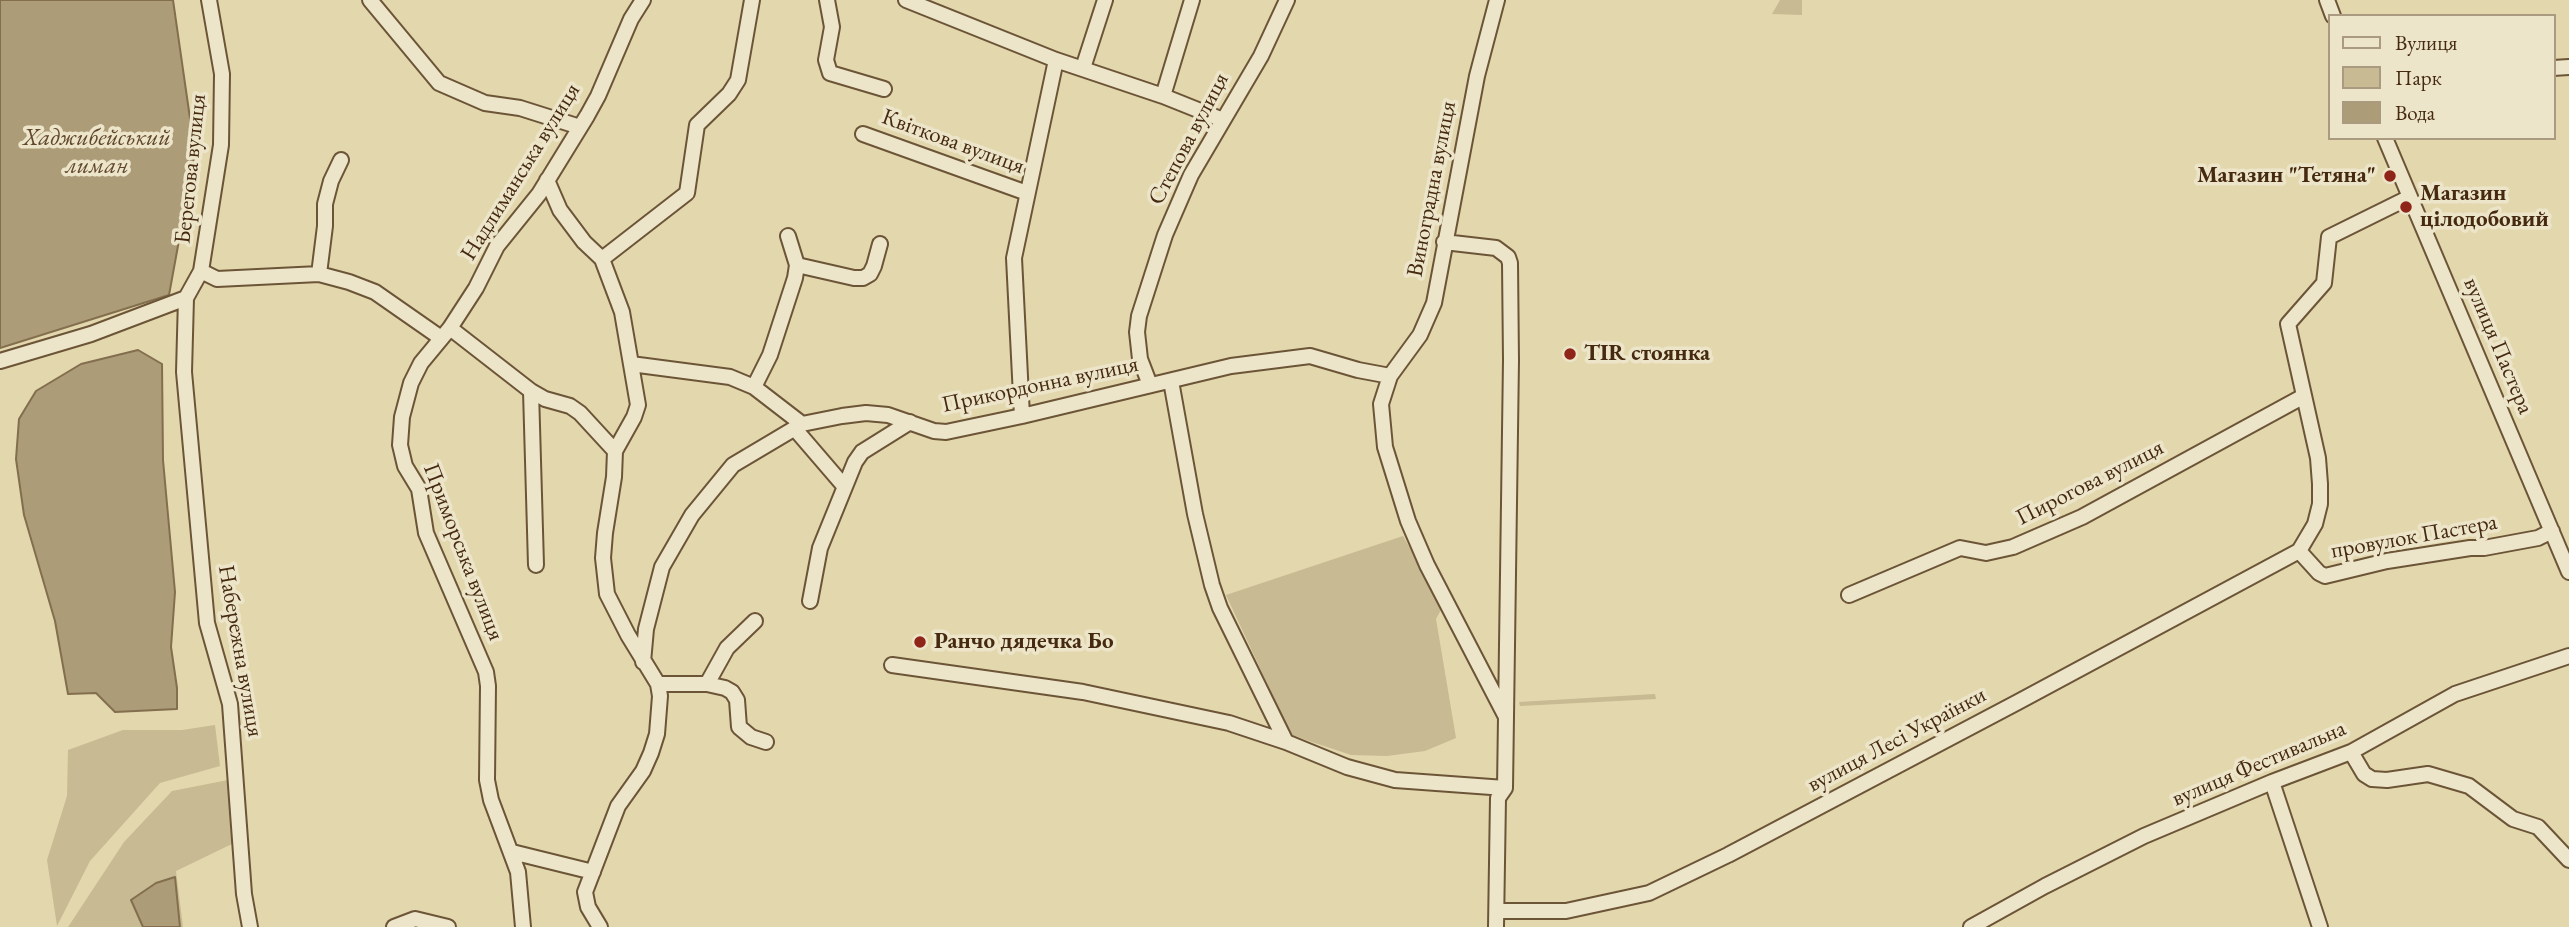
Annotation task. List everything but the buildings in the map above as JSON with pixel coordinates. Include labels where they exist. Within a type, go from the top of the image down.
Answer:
[{"type":"street","name":"Берегова вулиця","points":[[187,298],[201,271],[223,114],[222,74],[209,0]]},
{"type":"street","points":[[370,0],[439,83],[485,103],[520,108],[580,127]]},
{"type":"street","name":"Надлиманська вулиця","points":[[446,333],[476,288],[498,246],[547,180],[580,127],[598,96],[631,19],[643,0]]},
{"type":"street","points":[[602,259],[687,193],[697,125],[729,94],[738,80],[752,0]]},
{"type":"street","points":[[827,0],[832,27],[825,60],[830,73],[884,89]]},
{"type":"street","points":[[906,0],[1056,60],[1163,96],[1223,120]]},
{"type":"street","points":[[1083,68],[1105,0]]},
{"type":"street","points":[[1163,96],[1192,0]]},
{"type":"street","name":"Степова вулиця","points":[[1150,385],[1140,359],[1137,332],[1139,316],[1165,235],[1191,175],[1261,56],[1287,0]]},
{"type":"street","name":"Виноградна вулиця","points":[[1390,376],[1407,355],[1429,318],[1434,303],[1477,76],[1497,0]]},
{"type":"street","name":"Квіткова вулиця","points":[[1022,416],[1013,270],[1056,60]]},
{"type":"street","name":"Квіткова вулиця","points":[[863,134],[1027,193]]},
{"type":"street","name":"вулиця Пастера","points":[[2386,140],[2569,572]]},
{"type":"street","points":[[319,274],[325,204],[331,181],[341,160]]},
{"type":"street","points":[[547,180],[560,210],[584,242],[602,259],[622,312],[637,411],[615,451],[614,477],[605,533],[604,576],[614,611],[658,684],[660,696],[657,734],[652,753],[618,807],[585,892],[585,899],[600,927]]},
{"type":"street","name":"провулок Пастера","points":[[2410,197],[2329,237],[2324,283],[2288,324],[2318,457],[2320,504],[2315,524],[2299,551],[2325,576],[2387,561],[2538,538],[2552,531]]},
{"type":"street","points":[[754,387],[770,355],[795,278],[797,265],[788,236]]},
{"type":"street","points":[[1444,242],[1496,248],[1508,257],[1510,263],[1505,788],[1497,798],[1496,927]]},
{"type":"street","points":[[797,265],[863,278],[870,274],[880,244]]},
{"type":"street","points":[[201,271],[217,279],[319,274],[375,292],[446,333],[531,391],[545,399],[570,406],[580,413],[615,451]]},
{"type":"street","points":[[0,361],[91,334],[187,298]]},
{"type":"street","name":"Набережна вулиця","points":[[187,298],[184,372],[207,623],[229,704],[244,894],[250,927]]},
{"type":"street","name":"Приморська вулиця","points":[[446,333],[421,363],[411,383],[402,417],[400,445],[405,466],[419,489],[426,533],[486,673],[487,780],[518,872],[523,927]]},
{"type":"street","name":"Прикордонна вулиця","points":[[643,662],[646,629],[662,567],[692,515],[733,465],[798,427],[842,415],[866,413],[888,415],[946,432],[1231,366],[1310,356],[1390,376]]},
{"type":"street","points":[[631,364],[706,372],[730,377],[754,387],[798,427],[844,486]]},
{"type":"street","points":[[1390,376],[1381,404],[1381,422],[1385,447],[1408,521],[1427,565],[1505,715]]},
{"type":"street","points":[[1171,381],[1195,514],[1212,586],[1220,608],[1286,742]]},
{"type":"street","points":[[531,391],[536,565]]},
{"type":"street","name":"Пирогова вулиця","points":[[1849,595],[1960,548],[1986,553],[2013,547],[2082,517],[2304,396]]},
{"type":"street","points":[[810,601],[820,548],[855,462],[862,452],[911,422]]},
{"type":"street","name":"вулиця Лесі Українки","points":[[1497,911],[1566,911],[1648,893],[1717,860],[2299,551]]},
{"type":"street","points":[[707,684],[727,648],[755,621]]},
{"type":"street","name":"вулиця Фестивальна","points":[[1971,927],[2144,836],[2351,752],[2455,694],[2569,656]]},
{"type":"street","points":[[892,665],[1083,692],[1229,723],[1286,742],[1347,767],[1395,780],[1505,788]]},
{"type":"street","points":[[658,684],[707,684],[725,688],[732,692],[737,700],[739,727],[751,737],[766,742]]},
{"type":"street","points":[[2351,752],[2364,774],[2372,779],[2386,780],[2428,774],[2469,786],[2513,819],[2538,827],[2569,860]]},
{"type":"street","points":[[2272,782],[2320,927]]},
{"type":"street","points":[[512,852],[593,872]]},
{"type":"street","points":[[1566,911],[1569,927]]},
{"type":"street","points":[[394,927],[415,919],[448,927]]},
{"type":"green space","points":[[1780,0],[1802,0],[1802,15],[1772,14]]},
{"type":"green space","points":[[1403,536],[1443,606],[1436,619],[1456,738],[1425,751],[1387,756],[1351,755],[1291,735],[1226,595]]},
{"type":"green space","points":[[1655,694],[1656,699],[1520,706],[1519,702]]},
{"type":"green space","points":[[215,725],[220,766],[160,783],[90,861],[57,926],[47,860],[67,796],[68,750],[123,730],[182,730]]},
{"type":"green space","points":[[228,780],[234,843],[176,871],[183,927],[68,927],[124,842],[172,791]]},
{"type":"water","name":"Хаджибейський лиман","points":[[0,0],[173,0],[195,153],[169,295],[0,348]]},
{"type":"water","points":[[138,350],[162,364],[163,460],[175,592],[171,647],[177,709],[115,712],[96,693],[68,694],[55,621],[24,515],[16,459],[19,419],[36,391],[81,364]]},
{"type":"water","points":[[175,877],[180,927],[143,927],[131,900],[156,883]]},
{"type":"place","name":"Магазин \"Тетяна\"","points":[[2390,176]]},
{"type":"place","name":"Магазин цілодобовий","points":[[2406,207]]},
{"type":"place","name":"TIR стоянка","points":[[1570,354]]},
{"type":"place","name":"Ранчо дядечка Бо","points":[[920,642]]}]
